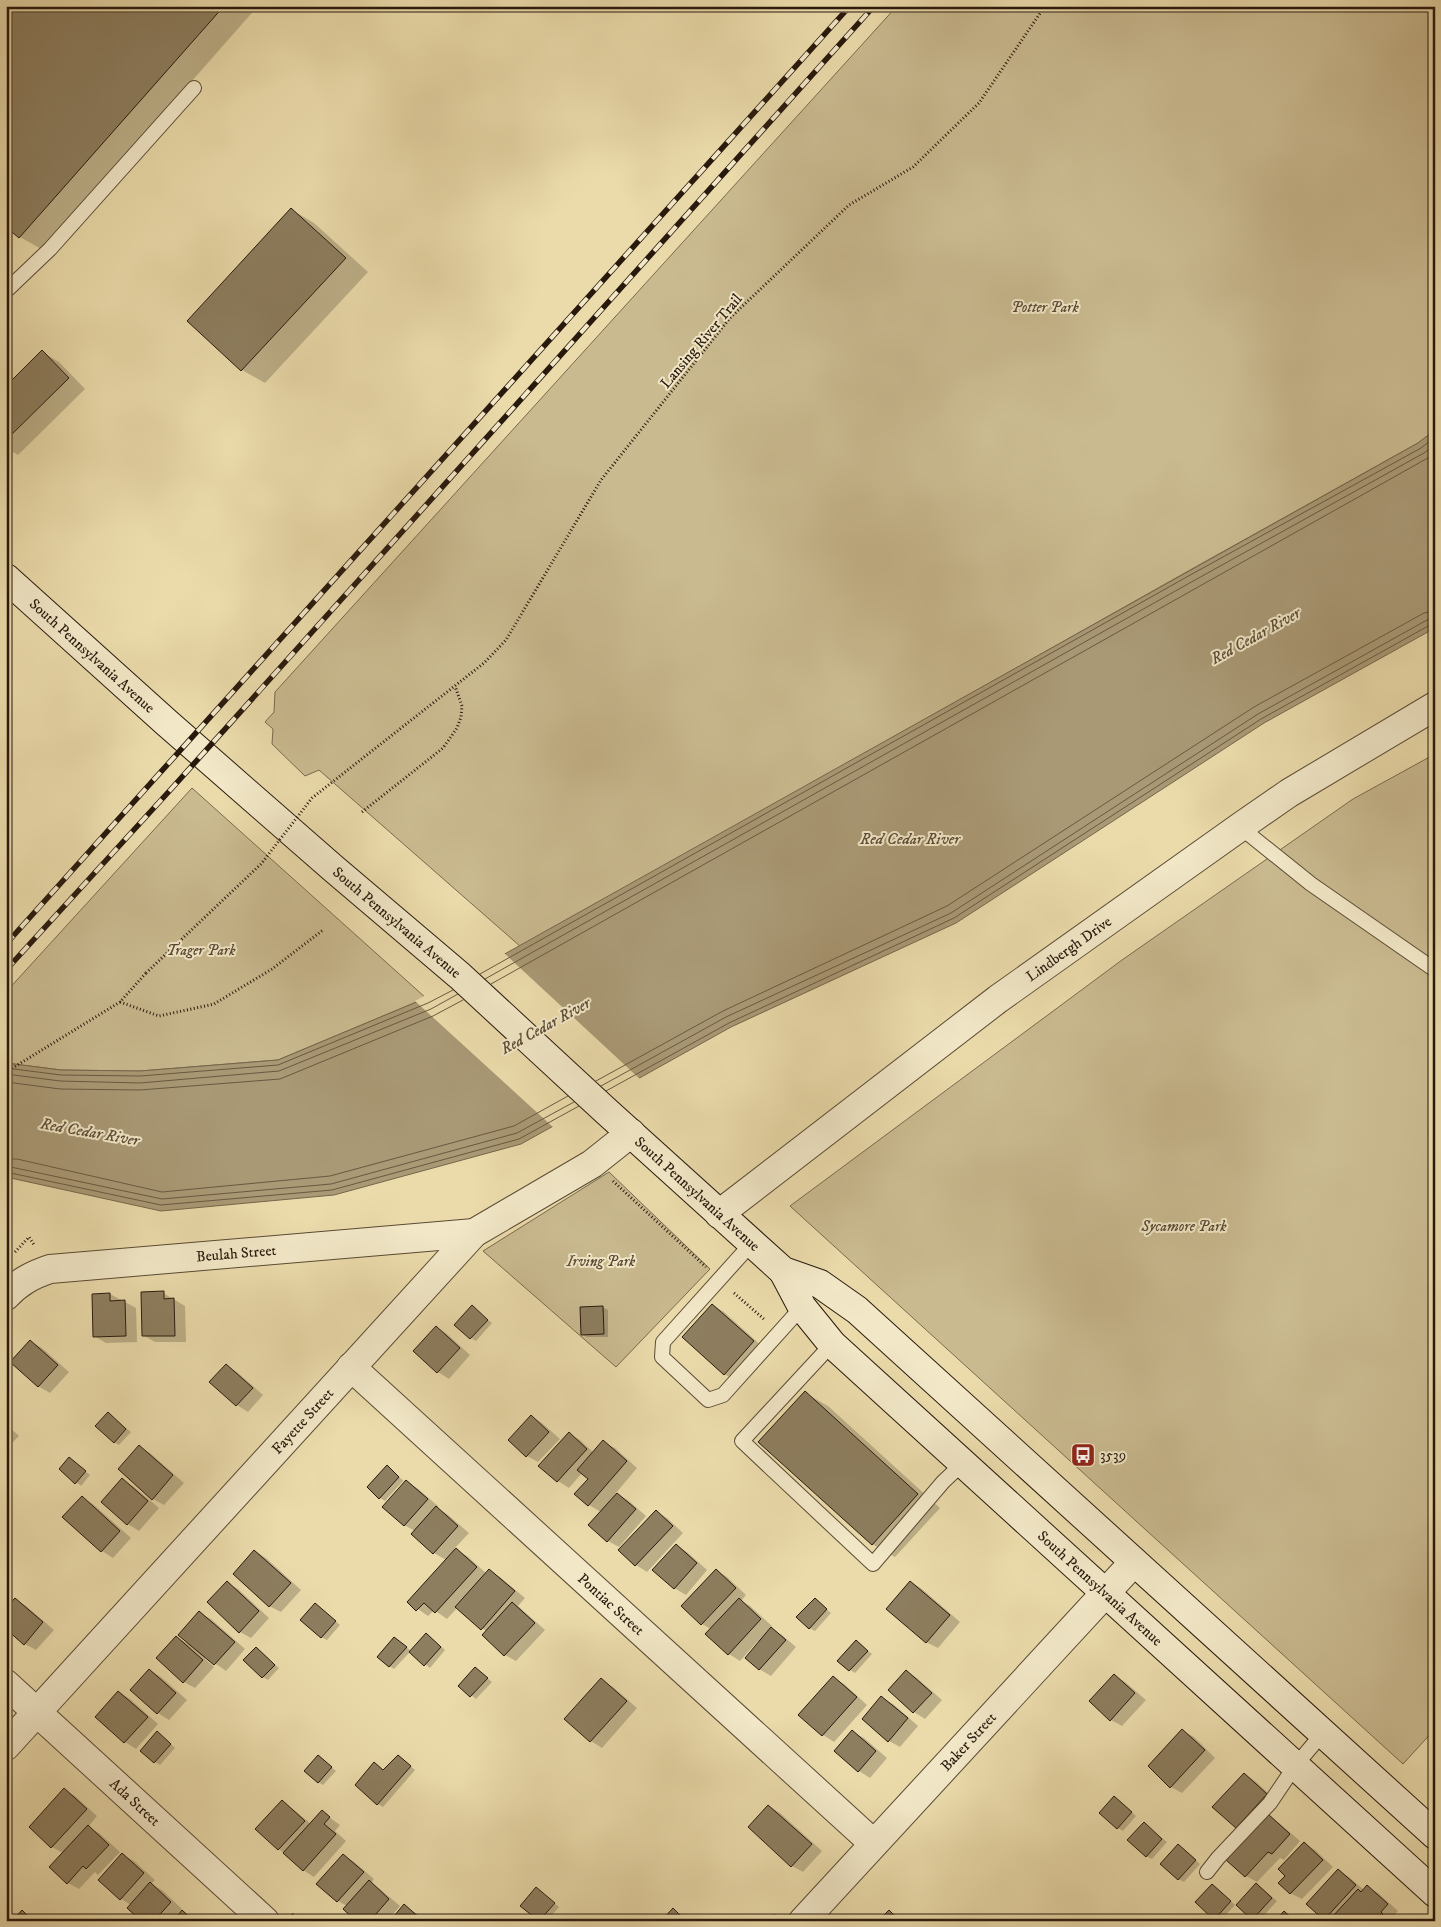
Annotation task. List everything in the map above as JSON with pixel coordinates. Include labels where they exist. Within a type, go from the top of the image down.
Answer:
[{"type":"street","name":"South Pennsylvania Avenue","points":[[6,578],[167,723],[460,976],[783,1271],[802,1307],[832,1344],[1435,1893]]},
{"type":"street","name":"Lindbergh Drive","points":[[719,1214],[998,999],[1240,827],[1290,793],[1435,706]]},
{"type":"street","name":"Fayette Street","points":[[6,1746],[474,1233],[592,1164],[631,1134]]},
{"type":"street","name":"Beulah Street","points":[[6,1296],[15,1286],[30,1276],[50,1269],[474,1233]]},
{"type":"street","name":"South Pennsylvania Avenue","points":[[783,1271],[820,1284],[857,1310],[1435,1835]]},
{"type":"street","name":"Pontiac Street","points":[[351,1366],[872,1843]]},
{"type":"street","name":"Baker Street","points":[[803,1921],[872,1843],[1134,1562]]},
{"type":"street","name":"Ada Street","points":[[6,1684],[265,1921]]},
{"type":"lane","points":[[6,291],[50,249],[194,88]]},
{"type":"lane","points":[[1240,827],[1312,884],[1435,970]]},
{"type":"lane","points":[[752,1243],[663,1342],[662,1357],[708,1400],[723,1396],[802,1307]]},
{"type":"lane","points":[[832,1344],[742,1441],[873,1564],[943,1482],[963,1463]]},
{"type":"lane","points":[[1207,1872],[1270,1803],[1296,1766],[1323,1733]]},
{"type":"path","name":"Lansing River Trail","points":[[6,1072],[120,1002],[146,973],[260,864],[312,798],[484,663],[506,640],[601,480],[730,318],[849,205],[913,167],[979,103],[1045,6]]},
{"type":"path","points":[[362,812],[443,748],[457,728],[461,717],[462,706],[455,686]]},
{"type":"path","points":[[120,1002],[159,1016],[214,1004],[272,969],[323,930]]},
{"type":"path","points":[[6,1330],[13,1322]]},
{"type":"green space","name":"Potter Park","points":[[897,6],[1435,6],[1435,430],[1418,443],[521,947],[319,770],[305,776],[272,744],[273,729],[265,722],[274,712],[275,692]]},
{"type":"green space","name":"Sycamore Park","points":[[1435,754],[1435,1729],[1403,1764],[790,1206],[1122,960],[1353,799]]},
{"type":"green space","name":"Trager Park","points":[[192,788],[426,998],[278,1060],[140,1071],[61,1070],[6,1063],[6,992]]},
{"type":"green space","name":"Irving Park","points":[[609,1172],[710,1269],[616,1367],[483,1251]]},
{"type":"water","name":"Red Cedar River","points":[[1435,430],[1435,628],[1264,723],[956,923],[731,1027],[521,1144],[334,1195],[161,1211],[6,1177],[6,1063],[61,1070],[140,1071],[278,1060],[426,998],[1418,443]]},
{"type":"pier","points":[[504,953],[641,1080],[554,1128],[415,1001]]},
{"type":"building","points":[[6,6],[224,6],[19,238],[6,227]]},
{"type":"building","points":[[291,208],[346,258],[241,371],[187,321]]},
{"type":"building","points":[[42,350],[69,378],[6,440],[6,386]]},
{"type":"building","points":[[164,1291],[164,1299],[174,1298],[175,1336],[142,1336],[141,1292]]},
{"type":"building","points":[[110,1293],[110,1301],[125,1300],[126,1336],[93,1337],[92,1294]]},
{"type":"building","points":[[712,1304],[754,1341],[724,1375],[682,1337]]},
{"type":"building","points":[[472,1305],[488,1320],[470,1339],[454,1325]]},
{"type":"building","points":[[603,1306],[604,1334],[581,1335],[580,1307]]},
{"type":"building","points":[[436,1326],[460,1348],[437,1373],[413,1351]]},
{"type":"building","points":[[30,1340],[58,1365],[38,1387],[10,1362]]},
{"type":"building","points":[[226,1364],[253,1388],[236,1406],[209,1382]]},
{"type":"building","points":[[805,1391],[918,1494],[872,1545],[758,1442]]},
{"type":"building","points":[[108,1412],[126,1429],[114,1443],[95,1426]]},
{"type":"building","points":[[531,1415],[549,1432],[526,1457],[508,1440]]},
{"type":"building","points":[[569,1432],[587,1449],[557,1482],[538,1466]]},
{"type":"building","points":[[603,1440],[627,1461],[588,1506],[574,1494],[588,1479],[577,1470]]},
{"type":"building","points":[[139,1445],[173,1475],[152,1500],[118,1469]]},
{"type":"building","points":[[69,1457],[86,1471],[75,1484],[59,1469]]},
{"type":"building","points":[[387,1465],[399,1477],[379,1499],[367,1487]]},
{"type":"building","points":[[122,1478],[148,1501],[127,1525],[101,1502]]},
{"type":"building","points":[[406,1480],[428,1499],[404,1526],[382,1507]]},
{"type":"building","points":[[617,1493],[636,1509],[607,1542],[588,1525]]},
{"type":"building","points":[[82,1496],[120,1531],[101,1552],[62,1517]]},
{"type":"building","points":[[436,1506],[458,1526],[433,1554],[411,1534]]},
{"type":"building","points":[[656,1510],[673,1526],[635,1566],[618,1550]]},
{"type":"building","points":[[676,1544],[697,1563],[674,1589],[652,1570]]},
{"type":"building","points":[[456,1548],[477,1567],[435,1613],[424,1603],[416,1611],[407,1602]]},
{"type":"building","points":[[254,1550],[291,1583],[269,1607],[233,1574]]},
{"type":"building","points":[[489,1569],[515,1591],[481,1630],[455,1607]]},
{"type":"building","points":[[716,1569],[736,1588],[701,1625],[681,1606]]},
{"type":"building","points":[[227,1581],[259,1611],[239,1633],[207,1602]]},
{"type":"building","points":[[910,1581],[950,1615],[926,1643],[886,1609]]},
{"type":"building","points":[[15,1598],[43,1622],[24,1645],[6,1629],[6,1608]]},
{"type":"building","points":[[739,1598],[761,1619],[728,1655],[705,1634]]},
{"type":"building","points":[[815,1598],[827,1609],[809,1629],[796,1617]]},
{"type":"building","points":[[512,1602],[535,1623],[504,1656],[482,1635]]},
{"type":"building","points":[[315,1603],[336,1621],[321,1638],[300,1620]]},
{"type":"building","points":[[199,1611],[235,1642],[214,1665],[178,1635]]},
{"type":"building","points":[[771,1627],[786,1640],[759,1670],[745,1658]]},
{"type":"building","points":[[426,1633],[441,1647],[424,1666],[409,1652]]},
{"type":"building","points":[[176,1636],[203,1660],[183,1683],[156,1658]]},
{"type":"building","points":[[394,1637],[407,1647],[389,1667],[377,1657]]},
{"type":"building","points":[[856,1640],[868,1651],[849,1671],[837,1661]]},
{"type":"building","points":[[256,1647],[275,1665],[262,1678],[243,1660]]},
{"type":"building","points":[[475,1667],[488,1678],[470,1697],[458,1686]]},
{"type":"building","points":[[149,1669],[176,1693],[157,1714],[130,1690]]},
{"type":"building","points":[[906,1670],[932,1693],[913,1713],[888,1690]]},
{"type":"building","points":[[1114,1674],[1135,1693],[1110,1721],[1089,1701]]},
{"type":"building","points":[[833,1676],[857,1697],[822,1736],[798,1715]]},
{"type":"building","points":[[601,1678],[627,1701],[590,1742],[564,1719]]},
{"type":"building","points":[[118,1691],[148,1717],[124,1743],[95,1717]]},
{"type":"building","points":[[881,1696],[908,1718],[888,1742],[862,1719]]},
{"type":"building","points":[[1182,1729],[1205,1750],[1170,1788],[1148,1766]]},
{"type":"building","points":[[852,1730],[876,1751],[858,1772],[834,1751]]},
{"type":"building","points":[[157,1731],[171,1744],[154,1763],[140,1751]]},
{"type":"building","points":[[318,1755],[332,1767],[318,1783],[304,1771]]},
{"type":"building","points":[[398,1755],[411,1766],[377,1805],[355,1785],[374,1762],[383,1770]]},
{"type":"building","points":[[1244,1773],[1267,1794],[1236,1828],[1212,1807]]},
{"type":"building","points":[[64,1788],[87,1809],[51,1848],[29,1827]]},
{"type":"building","points":[[1114,1796],[1132,1812],[1117,1829],[1099,1813]]},
{"type":"building","points":[[282,1800],[305,1821],[278,1850],[255,1829]]},
{"type":"building","points":[[768,1805],[812,1844],[791,1867],[748,1827]]},
{"type":"building","points":[[322,1810],[330,1817],[324,1824],[336,1834],[303,1871],[283,1853]]},
{"type":"building","points":[[1268,1814],[1290,1834],[1272,1854],[1268,1852],[1245,1877],[1226,1860]]},
{"type":"building","points":[[1144,1822],[1162,1839],[1146,1857],[1127,1840]]},
{"type":"building","points":[[88,1825],[109,1845],[86,1869],[83,1866],[67,1884],[49,1867]]},
{"type":"building","points":[[1304,1842],[1323,1860],[1290,1894],[1278,1883],[1285,1876],[1278,1869]]},
{"type":"building","points":[[1178,1844],[1196,1860],[1178,1880],[1160,1864]]},
{"type":"building","points":[[122,1853],[144,1873],[120,1900],[98,1880]]},
{"type":"building","points":[[343,1854],[364,1872],[337,1902],[316,1884]]},
{"type":"building","points":[[1338,1869],[1356,1885],[1324,1920],[1306,1904]]},
{"type":"building","points":[[369,1880],[389,1899],[370,1921],[356,1921],[343,1909]]},
{"type":"building","points":[[150,1882],[171,1902],[154,1921],[141,1921],[127,1908]]},
{"type":"building","points":[[1256,1883],[1272,1898],[1252,1920],[1236,1905]]},
{"type":"building","points":[[1212,1884],[1231,1901],[1214,1920],[1195,1902]]},
{"type":"building","points":[[1367,1885],[1388,1904],[1381,1912],[1383,1914],[1377,1921],[1335,1921],[1332,1917],[1358,1889],[1361,1892]]},
{"type":"building","points":[[536,1887],[555,1903],[539,1921],[520,1906]]},
{"type":"building","points":[[404,1904],[423,1921],[390,1921]]},
{"type":"building","points":[[673,1908],[686,1921],[661,1921]]},
{"type":"building","points":[[22,1910],[33,1921],[12,1921]]},
{"type":"building","points":[[182,1910],[194,1921],[173,1921]]},
{"type":"building","points":[[889,1910],[900,1921],[878,1921]]},
{"type":"building","points":[[1284,1911],[1295,1921],[1275,1921]]},
{"type":"railway","points":[[6,944],[850,6]]},
{"type":"railway","points":[[6,970],[173,787],[874,6]]},
{"type":"place","name":"3539","points":[[1083,1455]]}]
